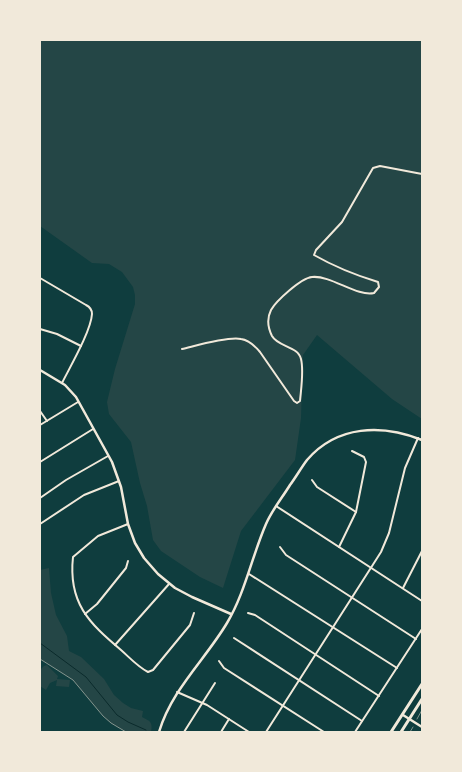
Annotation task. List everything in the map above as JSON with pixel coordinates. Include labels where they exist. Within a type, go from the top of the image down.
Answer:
[{"type":"main road","points":[[391,732],[422,684]]},
{"type":"main road","points":[[401,732],[422,699]]},
{"type":"street","points":[[182,349],[233,338],[243,339],[254,345],[294,401],[298,403],[301,393],[301,360],[296,352],[279,343],[271,335],[268,319],[271,311],[301,281],[309,278],[323,279],[366,293],[374,293],[379,287],[378,282],[351,274],[314,256],[316,250],[342,222],[373,168],[380,166],[422,174]]},
{"type":"street","points":[[40,278],[86,305],[91,310],[92,317],[81,346],[62,383]]},
{"type":"street","points":[[40,328],[62,336],[81,346]]},
{"type":"street","points":[[40,370],[62,383],[78,402],[109,456],[119,481],[128,524],[144,558],[169,584],[184,593],[232,614]]},
{"type":"street","points":[[40,425],[78,402]]},
{"type":"street","points":[[40,411],[48,421]]},
{"type":"street","points":[[40,462],[94,429]]},
{"type":"street","points":[[160,732],[166,713],[177,692],[232,614],[266,525],[276,506],[307,461],[335,439],[351,433],[378,429],[394,431],[422,440]]},
{"type":"street","points":[[266,732],[381,552],[389,534],[405,468],[418,438]]},
{"type":"street","points":[[339,547],[356,512],[366,462],[364,457],[352,451]]},
{"type":"street","points":[[40,498],[66,480],[109,456]]},
{"type":"street","points":[[312,480],[317,488],[356,512]]},
{"type":"street","points":[[40,524],[84,495],[119,481]]},
{"type":"street","points":[[276,506],[422,600]]},
{"type":"street","points":[[128,524],[98,536],[73,558],[74,586],[79,604],[85,614],[115,645],[146,671],[151,672],[190,625],[194,613]]},
{"type":"street","points":[[280,547],[286,555],[416,639]]},
{"type":"street","points":[[403,588],[422,551]]},
{"type":"street","points":[[85,614],[97,604],[126,568],[128,562]]},
{"type":"street","points":[[248,573],[397,668]]},
{"type":"street","points":[[115,645],[169,584]]},
{"type":"street","points":[[248,613],[256,614],[379,696]]},
{"type":"street","points":[[355,732],[422,629]]},
{"type":"street","points":[[234,638],[362,721]]},
{"type":"street","points":[[219,661],[224,668],[324,732]]},
{"type":"street","points":[[184,732],[214,683]]},
{"type":"street","points":[[177,692],[202,703],[249,732]]},
{"type":"street","points":[[403,715],[422,727]]},
{"type":"street","points":[[221,732],[229,719]]},
{"type":"path","points":[[40,659],[73,680],[102,716],[126,732]]},
{"type":"shaded area","points":[[40,40],[422,40],[422,419],[392,399],[317,335],[303,355],[301,418],[295,460],[241,531],[223,588],[200,577],[161,551],[153,540],[147,506],[131,442],[109,414],[107,402],[135,304],[133,287],[122,272],[109,264],[92,263],[40,226]]},
{"type":"shaded area","points":[[49,568],[51,593],[56,615],[67,636],[69,651],[81,657],[104,679],[114,695],[123,703],[131,708],[143,711],[142,717],[150,722],[152,726],[151,732],[126,732],[111,723],[73,680],[40,659],[40,570]]},
{"type":"shaded area","points":[[47,665],[58,676],[57,679],[70,680],[69,687],[56,686],[57,680],[50,683],[46,690],[40,686],[40,670]]},
{"type":"waterway","points":[[40,643],[86,677],[117,715],[146,730]]}]
